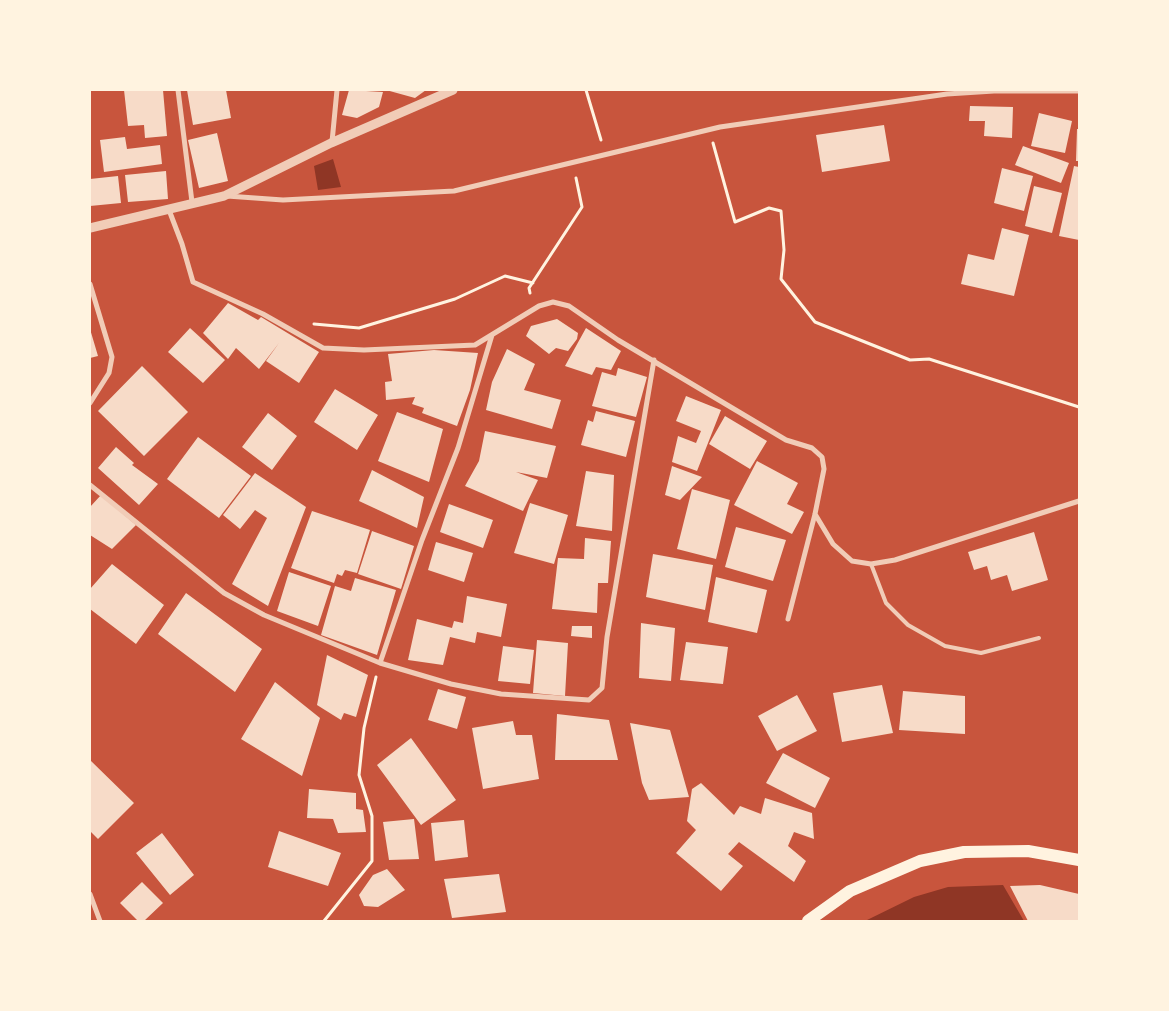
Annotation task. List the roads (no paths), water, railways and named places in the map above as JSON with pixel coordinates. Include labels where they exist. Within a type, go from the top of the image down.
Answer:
[{"type":"main road","points":[[808,921],[850,891],[920,861],[964,852],[1028,851],[1079,860]]},
{"type":"street","points":[[178,90],[192,202]]},
{"type":"street","points":[[331,143],[337,90]]},
{"type":"street","points":[[224,196],[331,143],[453,90]]},
{"type":"street","points":[[90,228],[169,210],[192,202],[224,196],[283,200],[454,191],[710,130],[947,94],[994,91],[1079,91]]},
{"type":"street","points":[[169,210],[182,244],[193,282],[280,323],[324,348],[364,350],[475,345],[533,310],[553,302],[569,306],[618,340],[786,440],[812,448],[822,457],[824,469],[816,514],[788,619]]},
{"type":"street","points":[[90,284],[112,356],[110,373],[90,403]]},
{"type":"street","points":[[380,663],[422,540],[458,448],[492,334]]},
{"type":"street","points":[[90,485],[224,594],[264,615],[380,663],[451,684],[501,694],[589,700],[602,688],[607,637],[654,360]]},
{"type":"street","points":[[816,514],[833,544],[852,561],[871,564],[895,560],[1079,501]]},
{"type":"street","points":[[90,894],[100,921]]},
{"type":"lane","points":[[871,564],[886,603],[908,626],[945,646],[981,653],[1040,638]]}]
